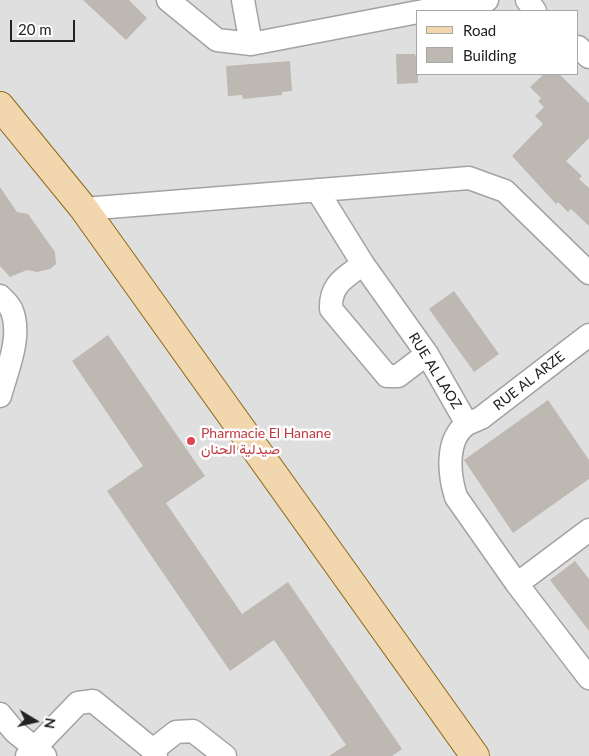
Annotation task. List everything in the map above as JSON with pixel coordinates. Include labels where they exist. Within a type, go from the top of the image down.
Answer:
[{"type":"main road","points":[[0,106],[84,209],[475,756]]},
{"type":"street","points":[[168,0],[216,40],[251,44],[404,9]]},
{"type":"street","points":[[243,0],[251,44]]},
{"type":"street","points":[[429,10],[487,0]]},
{"type":"street","points":[[579,49],[589,57]]},
{"type":"street","points":[[84,209],[470,178],[505,191],[589,273]]},
{"type":"street","name":"RUE AL LAOZ","points":[[317,190],[363,264],[427,354],[467,424],[460,428],[452,447],[450,461],[451,482],[456,497],[518,584],[589,678]]},
{"type":"street","points":[[363,264],[335,286],[331,297],[331,309],[387,376],[398,376],[427,354]]},
{"type":"street","points":[[0,296],[12,309],[16,323],[15,338],[0,396]]},
{"type":"street","name":"RUE AL ARZE","points":[[467,424],[481,418],[589,335]]},
{"type":"street","points":[[518,584],[589,530]]},
{"type":"street","points":[[0,714],[35,753],[78,703],[93,701],[154,753],[176,732],[193,731],[225,756]]},
{"type":"shaded area","points":[[0,0],[589,0],[589,756],[0,756]]},
{"type":"building","points":[[83,0],[129,0],[147,18],[126,40]]},
{"type":"building","points":[[396,54],[415,54],[418,83],[397,84]]},
{"type":"building","points":[[290,61],[292,91],[282,92],[282,95],[243,99],[242,95],[228,96],[226,66]]},
{"type":"building","points":[[543,75],[560,75],[589,103],[589,138],[566,161],[582,176],[579,179],[589,188],[589,226],[571,209],[568,212],[558,202],[556,204],[512,156],[543,124],[535,116],[544,107],[538,101],[541,98],[530,87]]},
{"type":"building","points":[[0,187],[17,212],[28,214],[55,252],[56,264],[50,269],[37,272],[27,270],[10,277],[0,266]]},
{"type":"building","points":[[454,291],[499,354],[474,372],[429,309]]},
{"type":"building","points":[[108,335],[205,476],[166,503],[242,614],[288,582],[402,749],[392,756],[329,756],[346,745],[274,640],[230,671],[107,491],[143,466],[72,361]]},
{"type":"building","points":[[548,400],[589,460],[589,479],[513,533],[464,460]]},
{"type":"building","points":[[575,561],[589,579],[589,631],[550,580]]},
{"type":"place","name":"Pharmacie El Hanane صيدلية الحنان","points":[[191,441]]}]
